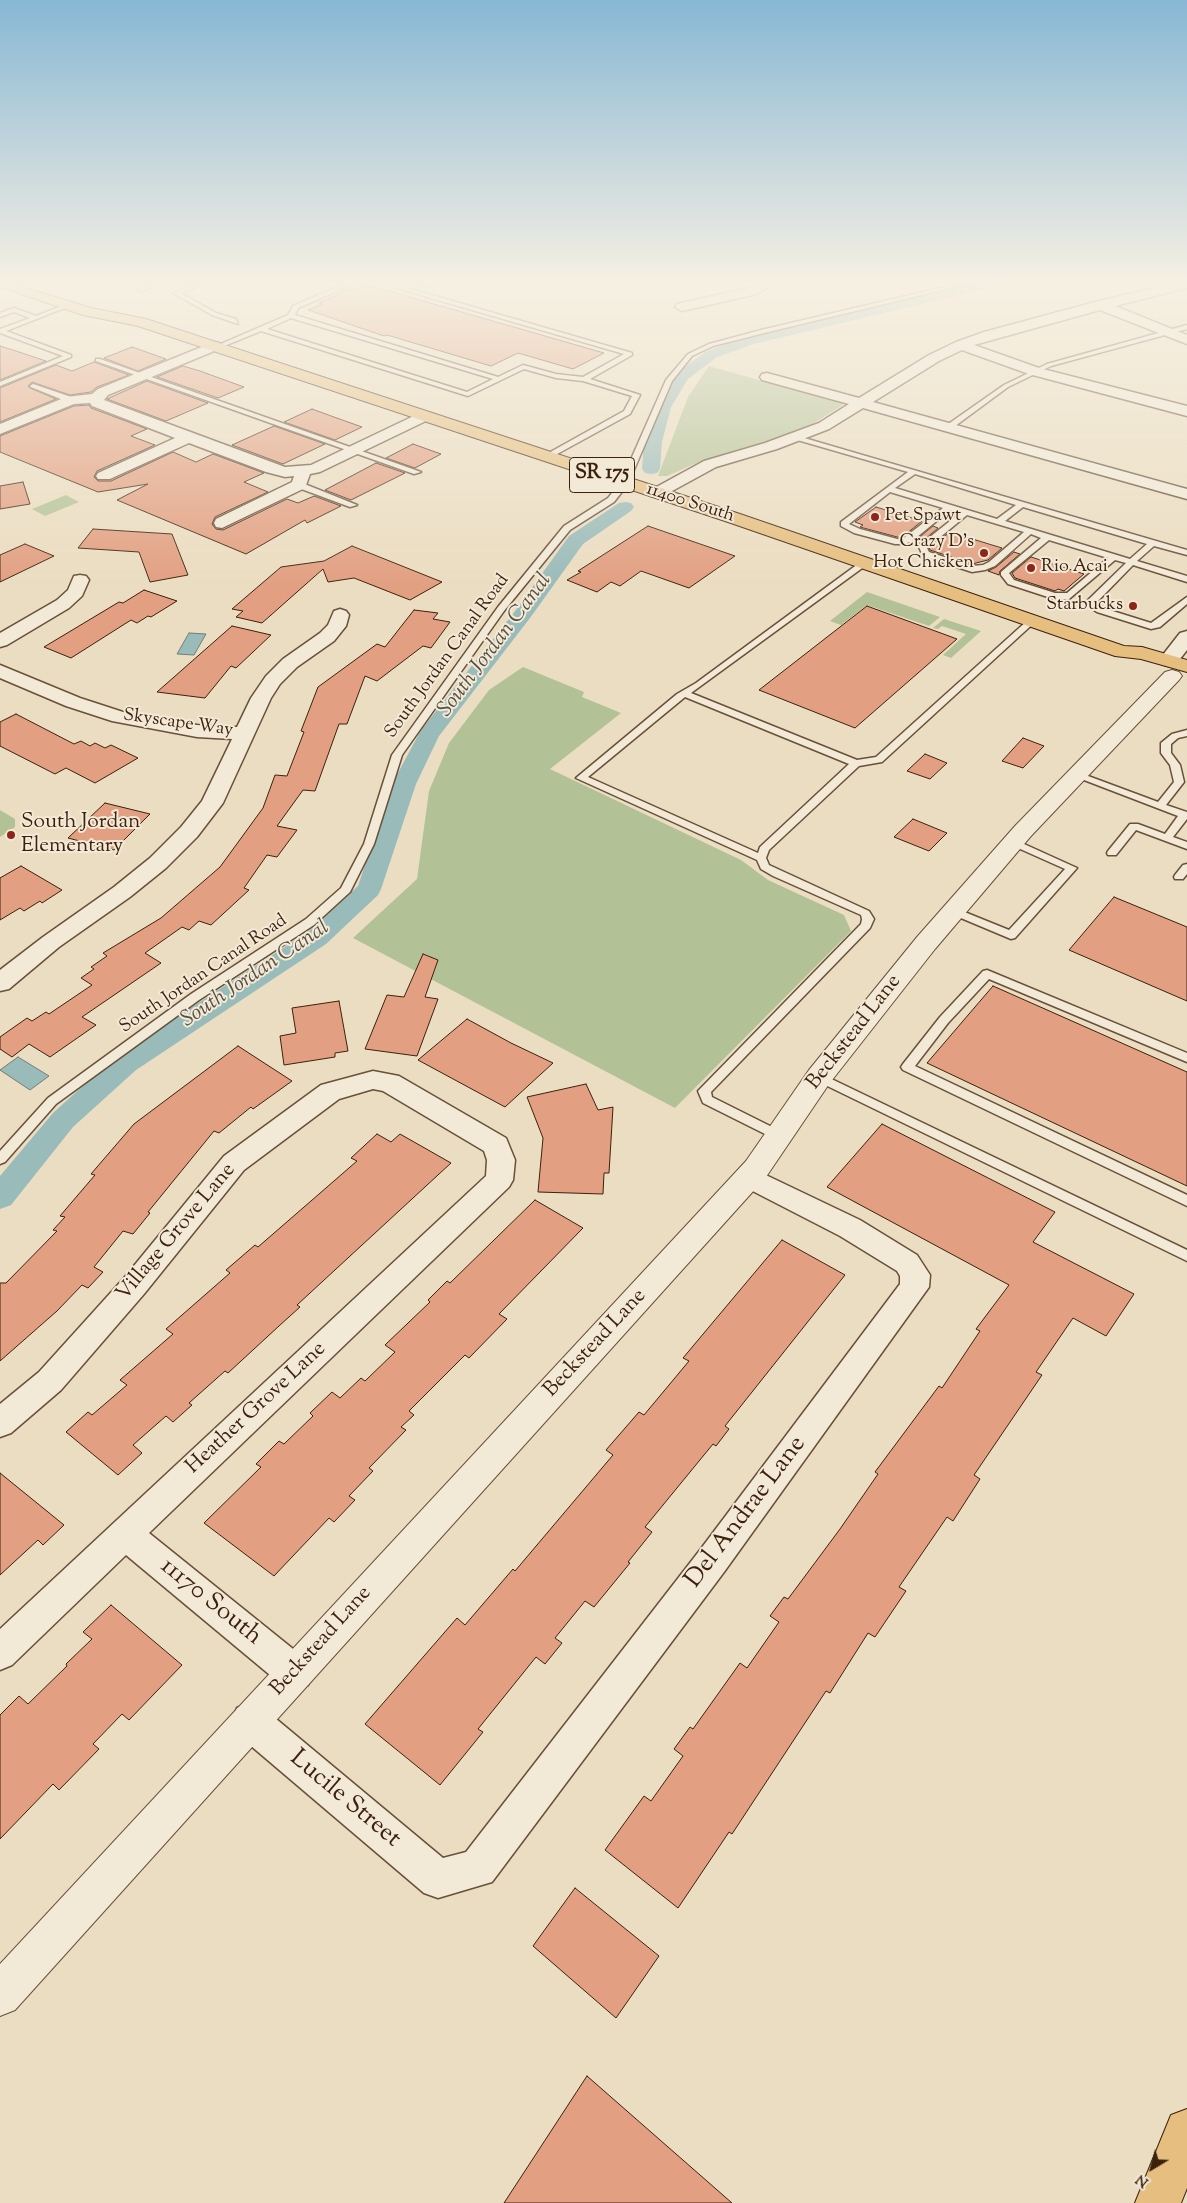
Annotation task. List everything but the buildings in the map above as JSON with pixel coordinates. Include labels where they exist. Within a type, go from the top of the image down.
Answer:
[{"type":"main road","name":"11400 South","points":[[324,383],[548,456],[1122,652],[1135,665],[1179,671]]},
{"type":"main road","points":[[1158,2203],[1187,2131]]},
{"type":"street","points":[[0,429],[71,400],[96,398],[103,392],[125,383]]},
{"type":"street","points":[[788,383],[1187,494]]},
{"type":"street","points":[[657,493],[710,464],[797,437],[824,426],[893,383]]},
{"type":"street","points":[[1079,383],[1187,411]]},
{"type":"street","points":[[96,398],[97,403],[102,406],[272,470],[301,478]]},
{"type":"street","points":[[222,523],[314,469],[425,416]]},
{"type":"street","points":[[104,476],[188,438]]},
{"type":"street","points":[[0,642],[63,604],[76,592],[80,580]]},
{"type":"street","points":[[0,983],[51,942],[122,892],[158,863],[189,832],[212,802],[261,698],[273,680],[290,663],[327,637],[337,626],[340,615]]},
{"type":"street","points":[[1179,671],[1187,637]]},
{"type":"street","name":"Skyscape Way","points":[[0,670],[72,702],[119,717],[197,731],[244,734]]},
{"type":"street","name":"Beckstead Lane","points":[[0,1994],[749,1177],[819,1077],[953,911],[1013,842],[1076,775],[1179,671]]},
{"type":"street","name":"Village Grove Lane","points":[[0,1423],[50,1381],[134,1286],[234,1163],[330,1092],[373,1080],[390,1083],[496,1145],[501,1160]]},
{"type":"street","name":"Heather Grove Lane","points":[[0,1653],[498,1180],[501,1160]]},
{"type":"street","name":"Del Andrae Lane","points":[[438,1879],[478,1868],[712,1562],[914,1287],[915,1275],[907,1263],[850,1228],[749,1177]]},
{"type":"street","name":"11170 South","points":[[125,1534],[295,1672]]},
{"type":"street","name":"Lucile Street","points":[[250,1721],[438,1879]]},
{"type":"lane","points":[[165,383],[416,472]]},
{"type":"lane","points":[[432,383],[468,394],[491,383]]},
{"type":"lane","points":[[548,456],[627,412],[636,395],[596,383]]},
{"type":"lane","name":"South Jordan Canal Road","points":[[0,1159],[52,1102],[195,996],[310,922],[346,890],[369,844],[397,755],[502,609],[567,528],[611,500],[625,482],[668,383]]},
{"type":"lane","points":[[948,427],[1012,383]]},
{"type":"lane","points":[[33,386],[71,400]]},
{"type":"lane","points":[[797,437],[1187,554]]},
{"type":"lane","points":[[913,472],[844,524],[857,531],[895,542],[902,542],[908,540],[949,507]]},
{"type":"lane","points":[[301,478],[353,505]]},
{"type":"lane","points":[[888,489],[1187,579]]},
{"type":"lane","points":[[999,522],[1021,504]]},
{"type":"lane","points":[[966,512],[922,548],[926,554],[972,569],[985,568],[1030,531]]},
{"type":"lane","points":[[1047,537],[1005,572],[1005,575],[1011,582],[1054,596],[1069,596],[1114,557]]},
{"type":"lane","points":[[1152,543],[1092,600],[1093,608],[1151,626],[1157,624],[1187,600]]},
{"type":"lane","points":[[779,1136],[707,1100],[704,1091],[866,925],[868,919],[865,913],[777,874],[765,867],[761,858],[581,778],[684,694],[700,685],[862,564]]},
{"type":"lane","points":[[684,694],[856,763],[879,760],[1030,622]]},
{"type":"lane","points":[[1160,806],[1179,782],[1179,775],[1175,765],[1166,753],[1166,743],[1175,736],[1187,733]]},
{"type":"lane","points":[[761,858],[764,849],[856,763]]},
{"type":"lane","points":[[1175,765],[1187,769]]},
{"type":"lane","points":[[1076,775],[1185,816],[1167,838]]},
{"type":"lane","points":[[1112,853],[1134,826],[1187,846]]},
{"type":"lane","points":[[953,911],[1011,935],[1072,868],[1013,842]]},
{"type":"lane","points":[[1179,877],[1187,867]]},
{"type":"lane","points":[[1187,1058],[986,974],[944,1020],[907,1067],[1187,1202]]},
{"type":"lane","points":[[819,1077],[1187,1256]]},
{"type":"green space","points":[[698,383],[769,383],[843,405],[809,426],[793,433],[699,462],[667,476],[658,476],[688,397]]},
{"type":"green space","points":[[66,495],[79,502],[45,516],[32,509]]},
{"type":"green space","points":[[867,592],[940,617],[929,626],[867,605],[841,625],[830,621]]},
{"type":"green space","points":[[944,619],[981,631],[951,658],[943,655],[966,634],[942,626],[938,629],[933,628]]},
{"type":"green space","points":[[523,667],[584,692],[582,697],[621,713],[550,769],[741,860],[768,880],[844,915],[851,931],[675,1108],[353,938],[417,879],[429,791],[449,743],[489,690]]},
{"type":"green space","points":[[0,810],[15,819],[15,827],[0,837]]},
{"type":"water","points":[[189,633],[206,634],[194,655],[177,654]]},
{"type":"water","points":[[18,1057],[49,1076],[30,1090],[0,1070]]},
{"type":"waterway","name":"South Jordan Canal","points":[[651,469],[653,442],[663,407],[678,383]]},
{"type":"waterway","name":"South Jordan Canal","points":[[0,1197],[63,1120],[126,1063],[317,938],[369,889],[404,784],[429,735],[523,614],[576,540],[625,507]]},
{"type":"place","name":"Pet Spawt","points":[[875,517]]},
{"type":"place","name":"Crazy D's Hot Chicken","points":[[984,553]]},
{"type":"place","name":"Rio Acai","points":[[1031,568]]},
{"type":"place","name":"Starbucks","points":[[1133,606]]},
{"type":"place","name":"South Jordan Elementary","points":[[11,835]]}]
